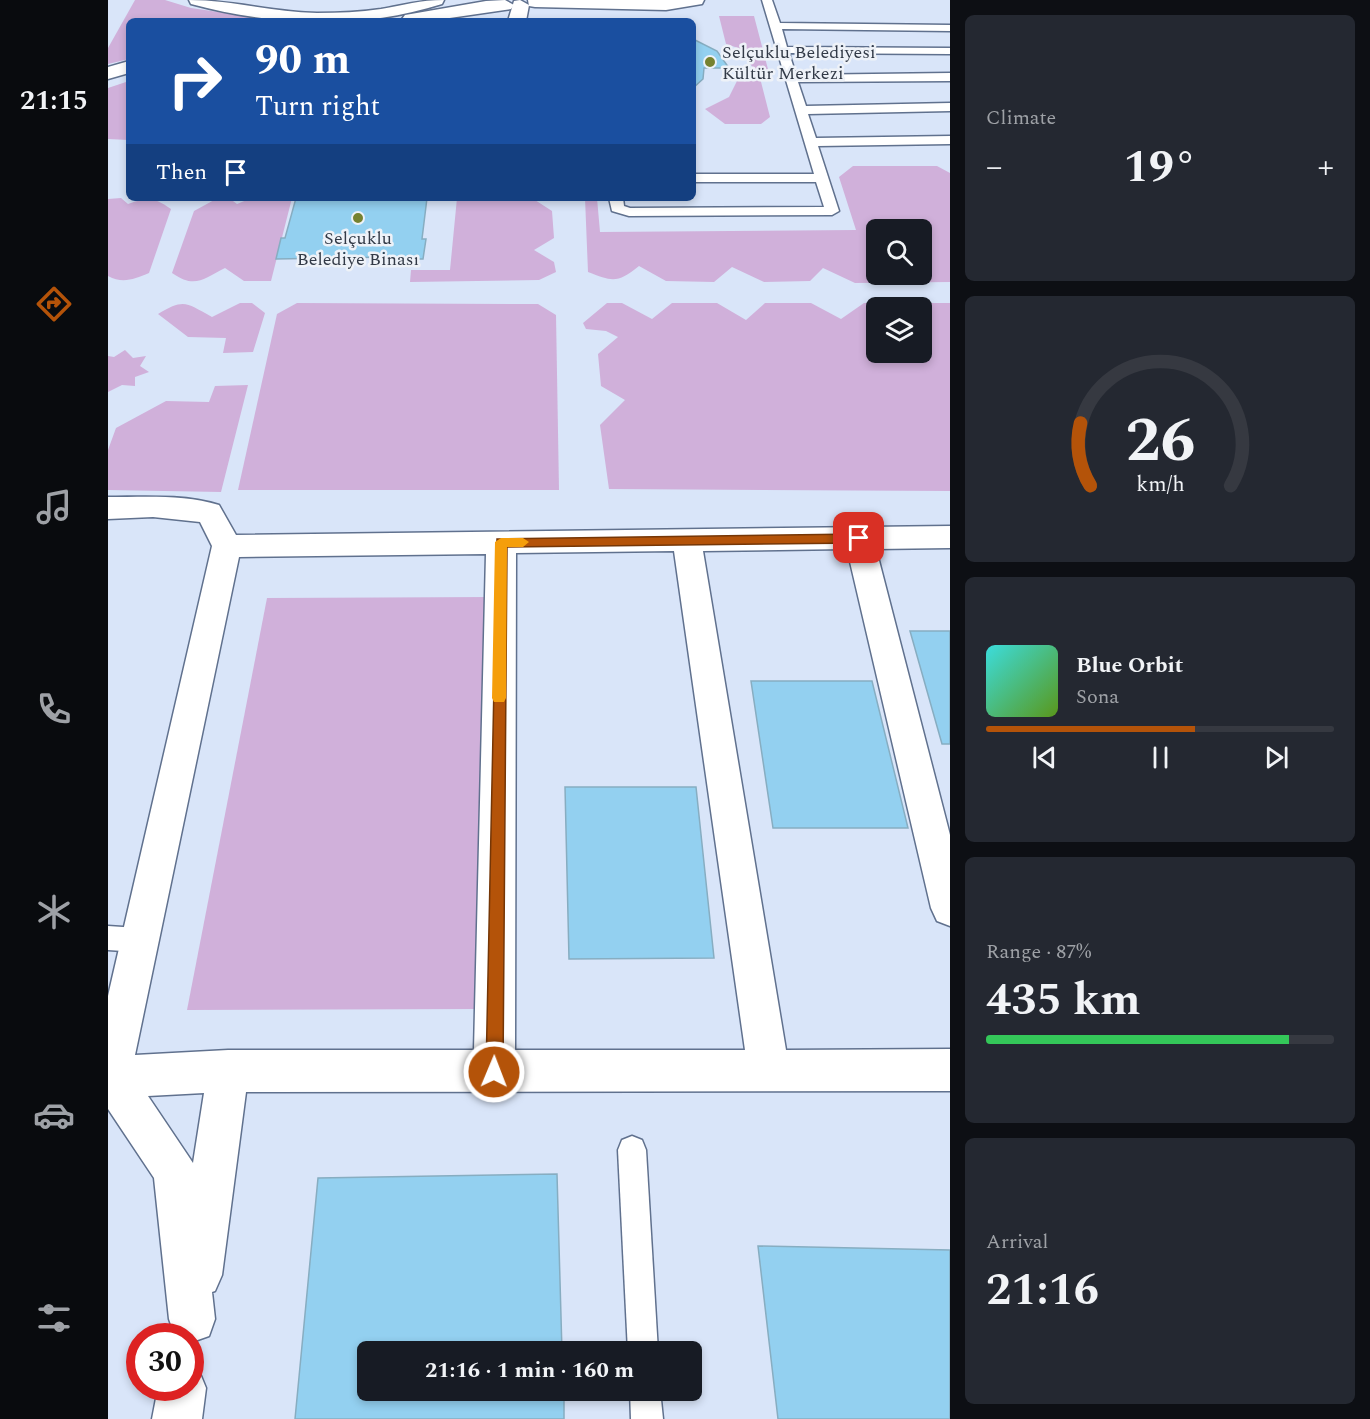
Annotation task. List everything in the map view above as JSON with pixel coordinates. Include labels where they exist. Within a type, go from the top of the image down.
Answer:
[{"type":"street","points":[[197,0],[213,5],[284,16],[316,18]]},
{"type":"street","points":[[344,18],[379,15],[436,0]]},
{"type":"street","points":[[484,0],[524,7]]},
{"type":"street","points":[[416,18],[486,6],[666,5],[696,0]]},
{"type":"street","points":[[108,73],[126,68]]},
{"type":"street","points":[[108,508],[153,507],[209,512],[226,546],[123,939],[109,1077],[175,1171],[190,1323]]},
{"type":"street","points":[[226,546],[950,537]]},
{"type":"street","points":[[859,538],[950,908]]},
{"type":"street","points":[[687,540],[769,1072]]},
{"type":"street","points":[[494,1072],[501,542]]},
{"type":"street","points":[[109,1077],[228,1071],[950,1070]]},
{"type":"street","points":[[192,1323],[228,1071]]},
{"type":"street","points":[[177,1419],[180,1401]]},
{"type":"lane","points":[[616,201],[617,208],[629,212],[832,211],[766,0]]},
{"type":"lane","points":[[774,26],[950,28]]},
{"type":"lane","points":[[782,50],[950,51]]},
{"type":"lane","points":[[791,79],[950,77]]},
{"type":"lane","points":[[800,110],[950,107]]},
{"type":"lane","points":[[811,142],[950,140]]},
{"type":"lane","points":[[696,178],[822,178]]},
{"type":"lane","points":[[632,1150],[642,1341]]},
{"type":"lane","points":[[646,1401],[647,1419]]},
{"type":"shaded area","points":[[135,0],[165,0],[191,8],[259,18],[126,18],[126,60],[108,64],[108,48]]},
{"type":"shaded area","points":[[719,16],[754,16],[769,73],[757,73],[738,48],[726,44]]},
{"type":"shaded area","points":[[760,78],[770,117],[761,124],[725,124],[705,109],[729,97],[738,79]]},
{"type":"shaded area","points":[[126,82],[126,140],[108,139],[108,88]]},
{"type":"shaded area","points":[[853,166],[937,166],[950,173],[950,282],[932,282],[932,219],[866,219],[866,283],[855,283],[823,268],[810,281],[764,282],[732,267],[714,282],[666,281],[639,266],[626,276],[615,279],[604,278],[588,272],[585,201],[597,201],[600,232],[856,230],[839,177]]},
{"type":"shaded area","points":[[121,198],[128,204],[137,201],[158,201],[171,209],[149,273],[124,280],[108,276],[108,199]]},
{"type":"shaded area","points":[[212,201],[233,201],[237,204],[244,201],[291,201],[271,281],[244,281],[225,268],[199,281],[187,281],[172,273],[194,211]]},
{"type":"shaded area","points":[[457,201],[537,201],[552,211],[554,238],[534,250],[554,262],[556,272],[539,280],[410,282],[411,270],[450,270]]},
{"type":"shaded area","points":[[240,303],[252,303],[265,313],[253,352],[223,353],[226,338],[188,337],[158,314],[174,306],[185,304],[212,317]]},
{"type":"shaded area","points":[[297,303],[538,304],[556,315],[559,490],[238,490],[277,314]]},
{"type":"shaded area","points":[[607,303],[622,303],[652,319],[672,303],[717,303],[746,320],[765,303],[811,303],[841,319],[866,303],[866,363],[932,363],[932,303],[950,303],[950,491],[609,489],[600,425],[625,400],[601,386],[598,354],[618,337],[606,331],[586,329],[583,323]]},
{"type":"shaded area","points":[[125,350],[133,358],[146,356],[140,366],[149,372],[135,377],[135,386],[122,385],[108,392],[108,356],[114,357]]},
{"type":"shaded area","points":[[248,385],[221,492],[108,490],[108,450],[116,428],[166,401],[209,402],[215,386]]},
{"type":"shaded area","points":[[491,597],[480,1009],[187,1010],[267,598]]},
{"type":"building","name":"Selçuklu Belediyesi Kültür Merkezi","points":[[696,40],[717,51],[729,68],[704,68],[703,79],[696,85]]},
{"type":"building","name":"Selçuklu Belediye Binası","points":[[295,201],[427,201],[422,239],[426,239],[423,259],[388,259],[388,257],[276,259],[281,238],[285,238]]},
{"type":"building","points":[[910,631],[950,631],[950,744],[942,744]]},
{"type":"building","points":[[751,681],[872,681],[908,828],[773,828]]},
{"type":"building","points":[[565,787],[696,787],[714,958],[569,959]]},
{"type":"building","points":[[557,1174],[562,1341],[357,1341],[357,1401],[564,1401],[564,1419],[295,1419],[318,1178]]},
{"type":"building","points":[[758,1246],[950,1250],[950,1419],[778,1419]]},
{"type":"slow traffic","points":[[499,698],[501,542],[523,542]]},
{"type":"place","name":"Selçuklu Belediyesi Kültür Merkezi","points":[[710,62]]},
{"type":"place","name":"Selçuklu Belediye Binası","points":[[358,218]]},
{"type":"route","points":[[494,1072],[501,542],[859,538]]}]
